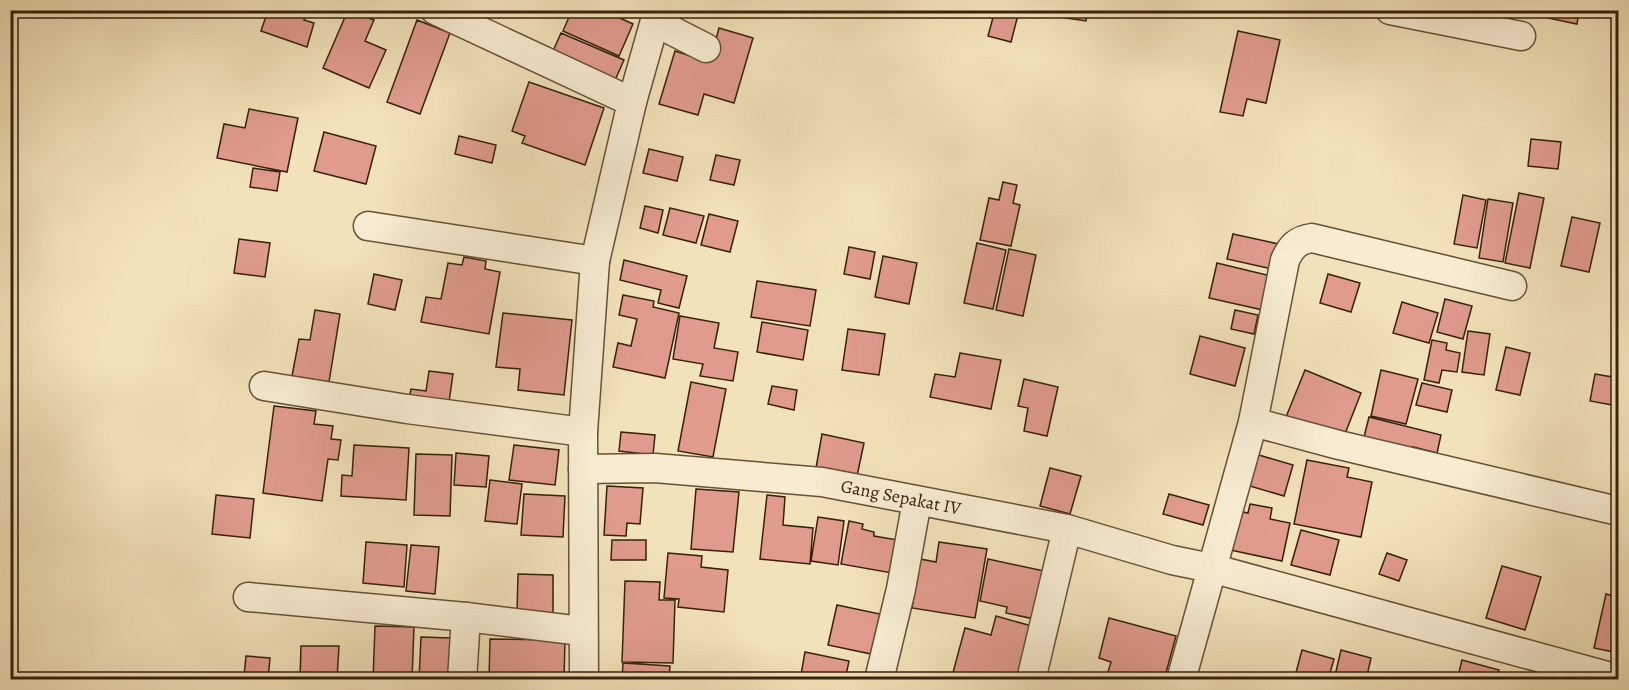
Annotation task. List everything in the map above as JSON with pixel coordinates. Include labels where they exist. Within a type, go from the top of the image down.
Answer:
[{"type":"street","points":[[435,10],[632,102]]},
{"type":"street","points":[[1390,10],[1433,14],[1521,36]]},
{"type":"street","points":[[584,680],[583,469],[595,261],[632,102],[656,16],[705,48]]},
{"type":"street","points":[[368,226],[595,261]]},
{"type":"street","points":[[1181,680],[1253,422],[1285,260],[1290,249],[1302,240],[1312,238],[1512,286]]},
{"type":"street","points":[[264,386],[406,409],[584,432]]},
{"type":"street","points":[[1253,422],[1351,448],[1618,511]]},
{"type":"street","name":"Gang Sepakat IV","points":[[583,469],[655,468],[822,482],[1067,529],[1172,560],[1211,568],[1618,679]]},
{"type":"street","points":[[879,680],[901,589],[917,501]]},
{"type":"street","points":[[1031,680],[1067,529]]},
{"type":"street","points":[[248,597],[466,617],[582,631]]},
{"type":"street","points":[[462,680],[466,617]]},
{"type":"building","points":[[268,10],[308,10],[304,20],[314,23],[307,47],[261,31]]},
{"type":"building","points":[[348,10],[374,20],[365,41],[386,50],[369,88],[323,68]]},
{"type":"building","points":[[572,10],[602,10],[633,24],[619,56],[563,31]]},
{"type":"building","points":[[995,10],[1018,15],[1011,42],[988,36]]},
{"type":"building","points":[[1067,10],[1088,10],[1086,21],[1065,18]]},
{"type":"building","points":[[1544,10],[1579,10],[1577,24],[1543,17]]},
{"type":"building","points":[[417,20],[450,33],[420,114],[387,102]]},
{"type":"building","points":[[719,28],[753,38],[734,103],[704,94],[698,115],[659,104],[675,51],[710,62]]},
{"type":"building","points":[[1238,31],[1280,40],[1266,103],[1247,99],[1243,116],[1220,112]]},
{"type":"building","points":[[561,33],[624,60],[612,87],[549,60]]},
{"type":"building","points":[[529,82],[604,108],[585,165],[522,143],[525,136],[512,131]]},
{"type":"building","points":[[249,109],[298,118],[287,172],[217,158],[224,124],[245,128]]},
{"type":"building","points":[[324,132],[376,146],[366,184],[314,171]]},
{"type":"building","points":[[459,136],[496,145],[492,163],[455,154]]},
{"type":"building","points":[[1531,139],[1561,142],[1558,169],[1528,166]]},
{"type":"building","points":[[649,149],[683,157],[677,181],[643,173]]},
{"type":"building","points":[[716,155],[740,160],[734,185],[710,180]]},
{"type":"building","points":[[253,168],[280,172],[277,191],[250,187]]},
{"type":"building","points":[[1003,182],[1017,185],[1013,203],[1020,205],[1011,246],[980,240],[989,198],[999,200]]},
{"type":"building","points":[[1519,193],[1544,198],[1530,268],[1505,263]]},
{"type":"building","points":[[1463,195],[1486,200],[1477,248],[1454,244]]},
{"type":"building","points":[[1488,199],[1513,203],[1503,262],[1479,258]]},
{"type":"building","points":[[645,206],[663,210],[658,233],[640,228]]},
{"type":"building","points":[[670,208],[704,216],[696,243],[663,235]]},
{"type":"building","points":[[709,214],[738,221],[730,252],[701,245]]},
{"type":"building","points":[[1572,217],[1600,223],[1589,272],[1561,266]]},
{"type":"building","points":[[1233,234],[1283,245],[1277,270],[1227,259]]},
{"type":"building","points":[[239,239],[270,243],[265,277],[234,273]]},
{"type":"building","points":[[977,243],[1006,250],[993,309],[964,303]]},
{"type":"building","points":[[849,247],[875,252],[870,279],[844,274]]},
{"type":"building","points":[[1009,249],[1036,255],[1023,316],[996,310]]},
{"type":"building","points":[[883,256],[917,263],[909,304],[875,297]]},
{"type":"building","points":[[464,257],[486,261],[485,269],[500,272],[489,334],[421,322],[426,297],[441,299],[448,263],[462,265]]},
{"type":"building","points":[[624,260],[687,276],[679,308],[658,303],[661,290],[620,280]]},
{"type":"building","points":[[1217,263],[1271,276],[1263,310],[1209,298]]},
{"type":"building","points":[[374,274],[402,280],[395,310],[368,304]]},
{"type":"building","points":[[1328,274],[1360,283],[1351,312],[1320,303]]},
{"type":"building","points":[[757,281],[816,290],[810,326],[751,317]]},
{"type":"building","points":[[623,295],[654,301],[653,307],[679,313],[665,378],[613,367],[618,343],[631,346],[637,319],[619,315]]},
{"type":"building","points":[[1445,299],[1472,306],[1463,339],[1437,332]]},
{"type":"building","points":[[1402,302],[1438,313],[1429,343],[1393,333]]},
{"type":"building","points":[[315,310],[340,314],[329,382],[292,376],[299,339],[310,340]]},
{"type":"building","points":[[1235,310],[1258,315],[1254,334],[1231,329]]},
{"type":"building","points":[[503,313],[572,320],[564,395],[518,390],[520,369],[496,367]]},
{"type":"building","points":[[680,316],[719,323],[714,348],[738,352],[733,381],[700,376],[703,364],[673,359]]},
{"type":"building","points":[[762,322],[808,330],[803,360],[757,352]]},
{"type":"building","points":[[848,329],[885,334],[879,375],[842,370]]},
{"type":"building","points":[[1468,331],[1490,334],[1484,375],[1462,372]]},
{"type":"building","points":[[1200,336],[1245,348],[1235,386],[1190,374]]},
{"type":"building","points":[[1432,340],[1447,343],[1446,350],[1460,353],[1457,372],[1442,370],[1439,383],[1424,380]]},
{"type":"building","points":[[1506,347],[1530,353],[1520,395],[1496,390]]},
{"type":"building","points":[[960,353],[1001,360],[991,409],[930,397],[935,374],[955,377]]},
{"type":"building","points":[[1305,370],[1361,393],[1343,439],[1286,417]]},
{"type":"building","points":[[1381,370],[1418,379],[1406,424],[1371,416]]},
{"type":"building","points":[[429,371],[453,374],[448,409],[408,404],[411,389],[426,391]]},
{"type":"building","points":[[1595,374],[1618,378],[1618,406],[1590,401]]},
{"type":"building","points":[[1024,379],[1058,387],[1047,436],[1024,431],[1028,408],[1018,406]]},
{"type":"building","points":[[691,382],[726,389],[713,457],[678,451]]},
{"type":"building","points":[[1422,383],[1452,390],[1447,412],[1416,405]]},
{"type":"building","points":[[772,386],[797,390],[794,410],[768,404]]},
{"type":"building","points":[[274,406],[316,411],[314,424],[333,426],[331,439],[341,440],[338,460],[328,459],[322,501],[263,493]]},
{"type":"building","points":[[1369,417],[1441,435],[1437,453],[1413,447],[1410,457],[1362,445]]},
{"type":"building","points":[[621,432],[655,435],[653,455],[619,451]]},
{"type":"building","points":[[822,434],[864,443],[857,476],[816,468]]},
{"type":"building","points":[[354,445],[409,448],[406,500],[341,496],[342,475],[352,476]]},
{"type":"building","points":[[514,445],[559,450],[555,485],[509,480]]},
{"type":"building","points":[[456,453],[489,456],[486,487],[454,485]]},
{"type":"building","points":[[1252,453],[1293,465],[1284,496],[1243,484]]},
{"type":"building","points":[[416,454],[452,455],[450,516],[414,515]]},
{"type":"building","points":[[1307,460],[1349,468],[1347,477],[1372,482],[1361,537],[1294,524]]},
{"type":"building","points":[[1050,468],[1081,476],[1070,514],[1040,506]]},
{"type":"building","points":[[490,480],[522,484],[517,524],[485,521]]},
{"type":"building","points":[[607,486],[643,488],[640,524],[627,523],[626,536],[604,535]]},
{"type":"building","points":[[696,489],[739,492],[733,552],[691,549]]},
{"type":"building","points":[[524,494],[565,496],[563,537],[521,535]]},
{"type":"building","points":[[1169,494],[1209,505],[1203,525],[1163,514]]},
{"type":"building","points":[[216,495],[254,499],[250,538],[212,534]]},
{"type":"building","points":[[767,495],[785,497],[783,525],[813,528],[810,564],[760,559]]},
{"type":"building","points":[[1250,504],[1272,508],[1270,519],[1290,523],[1282,561],[1230,550],[1238,511],[1248,513]]},
{"type":"building","points":[[818,517],[844,521],[838,565],[811,561]]},
{"type":"building","points":[[849,521],[863,524],[862,529],[874,532],[874,536],[898,540],[892,573],[841,564]]},
{"type":"building","points":[[1301,530],[1339,540],[1330,575],[1291,565]]},
{"type":"building","points":[[612,540],[646,540],[646,560],[611,560]]},
{"type":"building","points":[[366,542],[407,545],[404,587],[363,583]]},
{"type":"building","points":[[939,542],[987,549],[975,618],[912,608],[920,559],[936,562]]},
{"type":"building","points":[[411,545],[439,547],[435,594],[406,591]]},
{"type":"building","points":[[668,553],[702,556],[701,567],[728,570],[724,612],[678,607],[679,599],[664,598]]},
{"type":"building","points":[[1387,553],[1407,560],[1399,581],[1379,574]]},
{"type":"building","points":[[988,559],[1049,572],[1039,620],[1006,613],[1007,607],[980,601]]},
{"type":"building","points":[[1502,566],[1541,577],[1525,630],[1486,618]]},
{"type":"building","points":[[518,574],[553,575],[553,613],[517,612]]},
{"type":"building","points":[[625,581],[660,582],[659,600],[675,600],[673,663],[622,662]]},
{"type":"building","points":[[1606,594],[1618,597],[1618,653],[1594,648]]},
{"type":"building","points":[[837,605],[880,614],[871,654],[828,645]]},
{"type":"building","points":[[996,616],[1035,627],[1020,680],[951,680],[965,628],[991,635]]},
{"type":"building","points":[[1109,618],[1176,636],[1164,680],[1106,679],[1111,662],[1099,658]]},
{"type":"building","points":[[375,626],[414,627],[412,680],[373,680]]},
{"type":"building","points":[[421,637],[451,638],[449,680],[419,680]]},
{"type":"building","points":[[490,639],[565,640],[564,680],[489,680]]},
{"type":"building","points":[[301,646],[339,646],[337,680],[300,679]]},
{"type":"building","points":[[1302,650],[1334,659],[1328,680],[1294,680]]},
{"type":"building","points":[[1341,650],[1371,658],[1366,680],[1334,680]]},
{"type":"building","points":[[805,652],[849,661],[845,680],[800,680]]},
{"type":"building","points":[[246,656],[270,658],[268,680],[233,680],[233,675],[244,676]]},
{"type":"building","points":[[1462,660],[1499,670],[1496,680],[1457,680]]},
{"type":"building","points":[[623,663],[670,666],[669,680],[622,680]]}]
